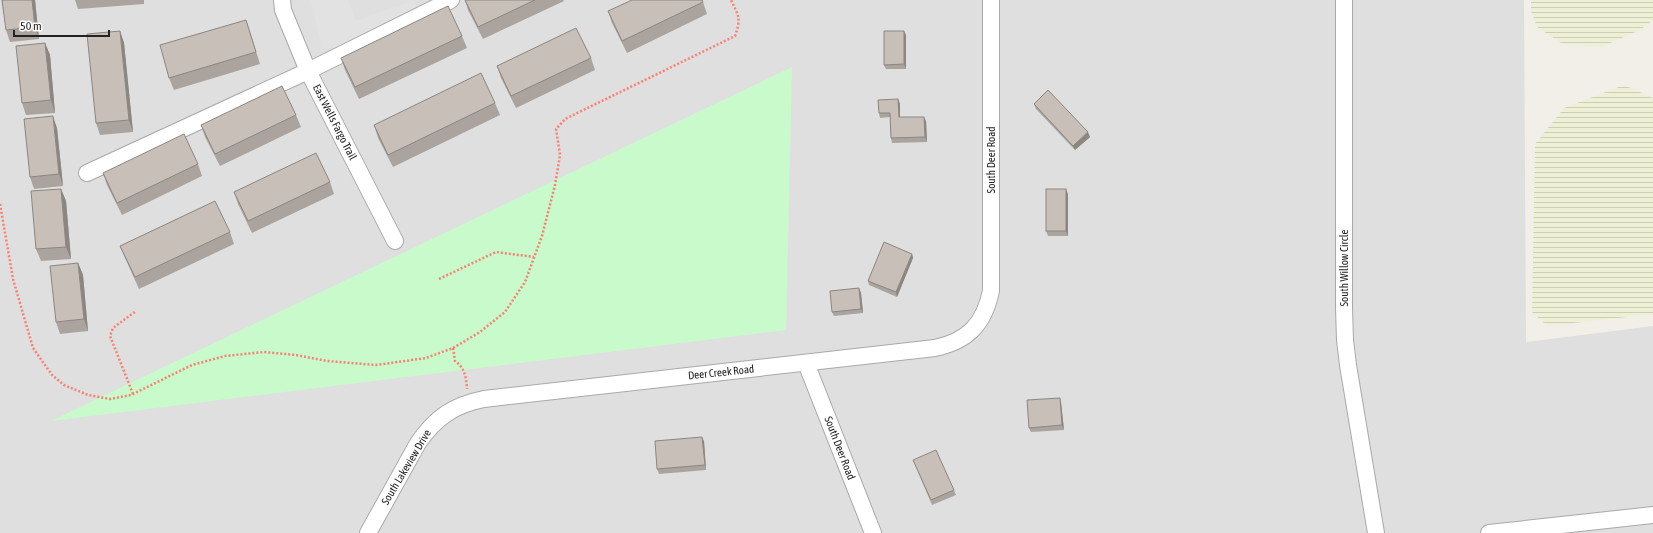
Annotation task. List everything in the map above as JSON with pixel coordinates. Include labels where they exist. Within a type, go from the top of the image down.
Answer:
[{"type":"street","name":"East Wells Fargo Trail","points":[[282,0],[283,10],[308,71],[395,241]]},
{"type":"street","points":[[87,173],[308,71],[451,0]]},
{"type":"street","name":"South Deer Road","points":[[982,319],[988,306],[991,286],[991,0]]},
{"type":"street","name":"South Willow Circle","points":[[1344,0],[1345,340],[1376,533]]},
{"type":"street","name":"Deer Creek Road","points":[[453,409],[471,401],[935,348],[950,345],[963,338],[973,330],[982,319]]},
{"type":"street","name":"South Deer Road","points":[[806,363],[873,533]]},
{"type":"street","name":"South Lakeview Drive","points":[[368,533],[418,443],[427,430],[438,419],[453,409]]},
{"type":"street","points":[[1489,533],[1653,515]]},
{"type":"path","points":[[0,204],[13,279],[33,348],[52,375],[64,385],[88,395],[110,399],[133,394],[192,365],[225,356],[264,352],[296,355],[327,361],[376,365],[426,358],[453,348],[480,332],[505,312],[525,282],[542,236],[555,185],[560,154],[556,129],[565,119],[735,36],[740,23],[738,14],[731,0]]},
{"type":"path","points":[[439,279],[496,252],[534,257]]},
{"type":"path","points":[[133,394],[110,336],[114,328],[136,311]]},
{"type":"path","points":[[453,348],[455,361],[461,365],[465,373],[471,401]]},
{"type":"shaded area","points":[[0,0],[1524,0],[1526,342],[1653,326],[1653,533],[0,533]]},
{"type":"shaded area","points":[[310,0],[348,0],[356,21],[414,0],[419,15],[353,45],[323,49]]},
{"type":"green space","points":[[1531,0],[1653,0],[1653,20],[1640,30],[1601,47],[1561,43],[1537,27],[1531,11]]},
{"type":"green space","points":[[792,67],[786,330],[51,421]]},
{"type":"green space","points":[[1624,85],[1653,98],[1653,314],[1547,326],[1532,312],[1535,144],[1564,108]]},
{"type":"building","points":[[2,0],[32,0],[35,27],[6,30]]},
{"type":"building","points":[[465,0],[535,0],[478,27]]},
{"type":"building","points":[[632,0],[702,0],[703,2],[622,41],[608,11]]},
{"type":"building","points":[[448,6],[462,36],[355,87],[341,58]]},
{"type":"building","points":[[246,20],[256,52],[169,78],[160,45]]},
{"type":"building","points":[[576,28],[591,58],[511,96],[497,66]]},
{"type":"building","points":[[120,31],[129,120],[96,123],[87,34]]},
{"type":"building","points":[[884,31],[904,31],[904,64],[884,65]]},
{"type":"building","points":[[45,43],[51,100],[22,103],[16,46]]},
{"type":"building","points":[[481,73],[495,103],[388,155],[374,125]]},
{"type":"building","points":[[282,86],[296,115],[215,154],[201,125]]},
{"type":"building","points":[[1048,90],[1088,132],[1073,146],[1034,104]]},
{"type":"building","points":[[898,99],[899,117],[924,117],[925,137],[891,138],[890,113],[879,113],[878,100]]},
{"type":"building","points":[[53,116],[59,174],[30,177],[24,119]]},
{"type":"building","points":[[184,134],[198,164],[117,203],[103,173]]},
{"type":"building","points":[[316,153],[330,182],[248,221],[234,192]]},
{"type":"building","points":[[61,189],[66,247],[36,249],[31,191]]},
{"type":"building","points":[[1046,189],[1066,189],[1066,231],[1046,231]]},
{"type":"building","points":[[215,201],[230,232],[135,277],[120,246]]},
{"type":"building","points":[[884,242],[912,254],[896,292],[868,281]]},
{"type":"building","points":[[78,263],[84,319],[56,322],[50,266]]},
{"type":"building","points":[[859,288],[861,309],[832,312],[830,291]]},
{"type":"building","points":[[1060,398],[1062,425],[1029,428],[1027,400]]},
{"type":"building","points":[[702,437],[705,465],[657,469],[655,441]]},
{"type":"building","points":[[936,450],[954,490],[931,500],[913,460]]}]
